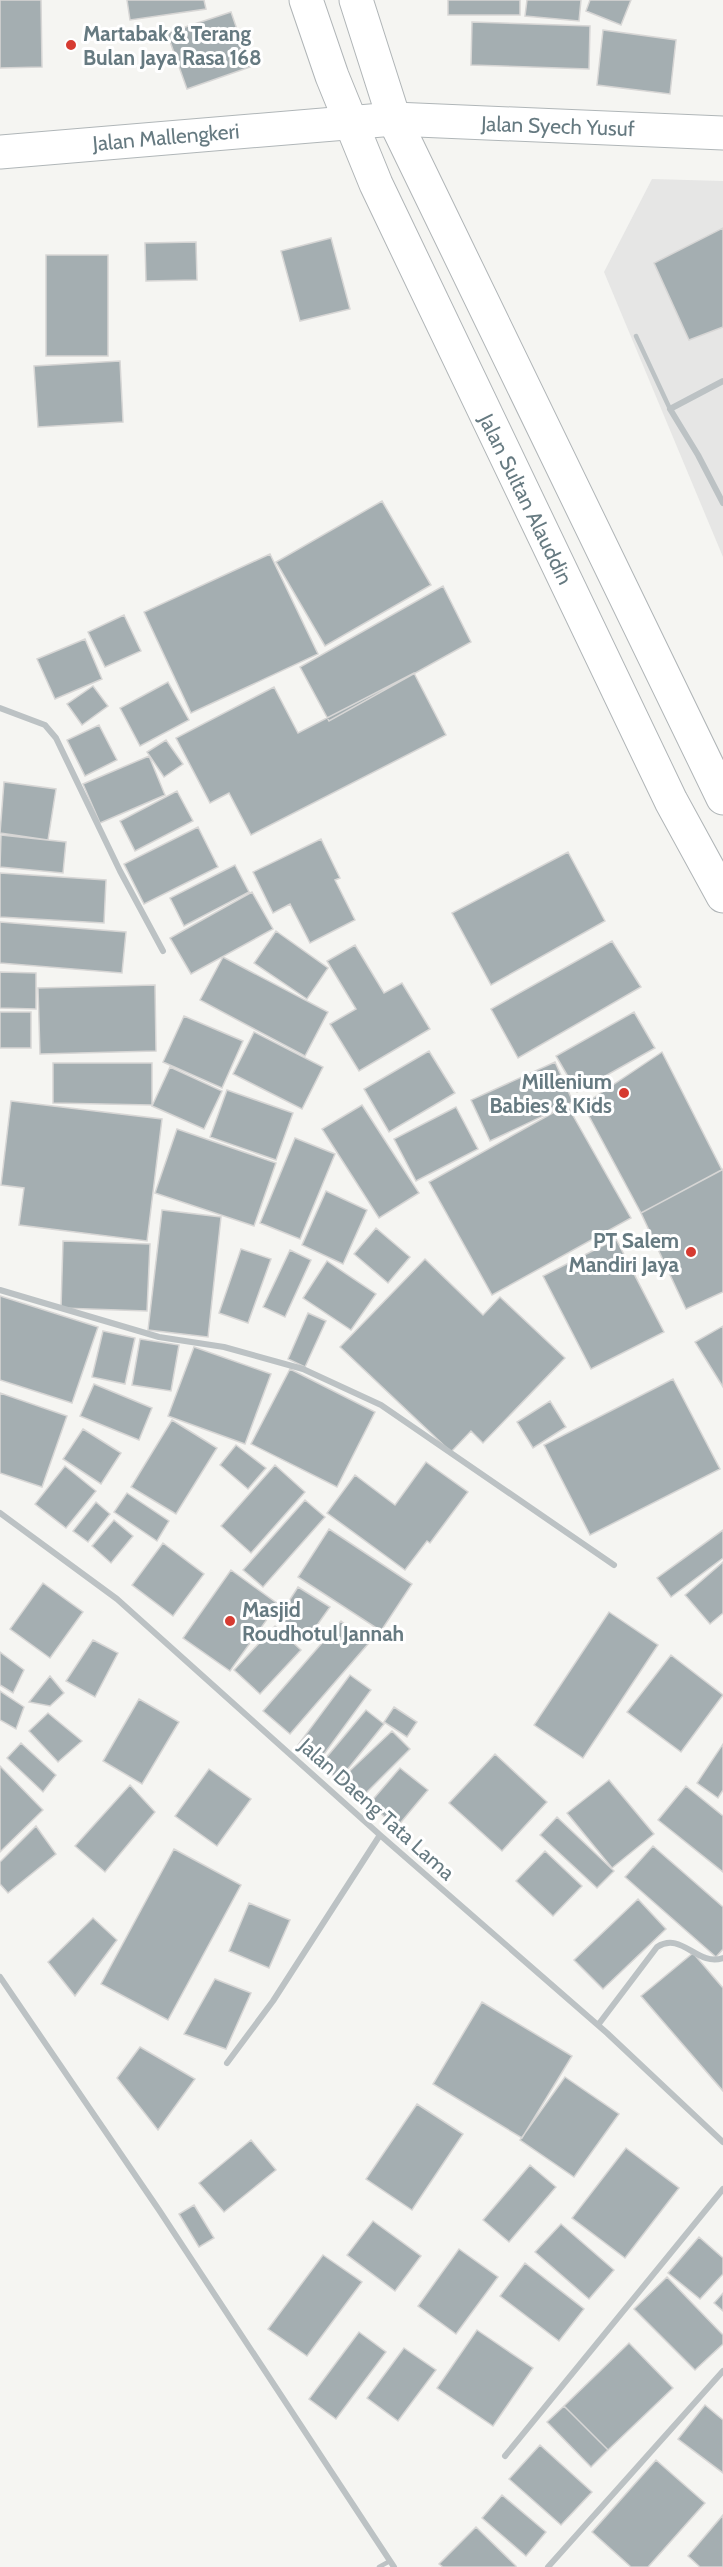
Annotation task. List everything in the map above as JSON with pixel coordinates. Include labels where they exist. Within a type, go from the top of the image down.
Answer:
[{"type":"main road","name":"Jalan Sultan Alauddin","points":[[306,0],[341,122],[376,184],[670,801],[717,885]]},
{"type":"main road","points":[[356,0],[394,119],[723,798]]},
{"type":"main road","points":[[341,122],[394,119]]},
{"type":"main road","name":"Jalan Syech Yusuf","points":[[394,119],[723,133]]},
{"type":"main road","name":"Jalan Mallengkeri","points":[[1,154],[341,122]]},
{"type":"street","points":[[723,381],[670,409],[723,503]]},
{"type":"street","points":[[0,708],[45,725],[56,738],[120,871],[163,951]]},
{"type":"street","points":[[0,1290],[159,1337],[224,1347],[303,1369],[381,1405],[614,1565]]},
{"type":"street","name":"Jalan Daeng Tata Lama","points":[[0,1513],[117,1599],[380,1835],[598,2025],[723,2142]]},
{"type":"street","points":[[227,2063],[273,2001],[380,1835]]},
{"type":"street","points":[[598,2025],[657,1947],[665,1942],[674,1941],[706,1960],[723,1958]]},
{"type":"street","points":[[0,1977],[159,2210],[392,2564]]},
{"type":"street","points":[[506,2456],[723,2189]]},
{"type":"street","points":[[548,2567],[723,2371]]},
{"type":"lane","points":[[636,336],[670,409]]},
{"type":"lane","points":[[379,2567],[392,2564]]},
{"type":"shaded area","points":[[652,179],[723,181],[723,557],[604,272]]},
{"type":"building","points":[[0,0],[41,0],[42,67],[0,68]]},
{"type":"building","points":[[127,0],[204,0],[206,9],[130,20]]},
{"type":"building","points":[[448,0],[520,0],[520,15],[448,15]]},
{"type":"building","points":[[527,0],[581,0],[579,21],[525,16]]},
{"type":"building","points":[[590,0],[631,0],[621,25],[586,11]]},
{"type":"building","points":[[231,12],[250,67],[187,89],[167,33]]},
{"type":"building","points":[[472,22],[590,26],[589,69],[471,65]]},
{"type":"building","points":[[603,30],[676,40],[670,94],[597,85]]},
{"type":"building","points":[[723,228],[723,327],[689,340],[654,263]]},
{"type":"building","points":[[331,238],[350,309],[300,321],[281,251]]},
{"type":"building","points":[[196,242],[197,280],[146,281],[145,243]]},
{"type":"building","points":[[46,255],[108,255],[108,356],[46,356]]},
{"type":"building","points":[[120,361],[123,422],[38,427],[34,366]]},
{"type":"building","points":[[382,501],[431,585],[325,646],[276,562]]},
{"type":"building","points":[[270,554],[318,654],[191,713],[144,612]]},
{"type":"building","points":[[443,586],[471,642],[329,721],[300,667]]},
{"type":"building","points":[[124,615],[141,651],[105,667],[88,632]]},
{"type":"building","points":[[85,639],[102,679],[55,699],[37,659]]},
{"type":"building","points":[[414,673],[446,735],[251,835],[229,793],[210,803],[176,738],[274,687],[298,733]]},
{"type":"building","points":[[168,682],[189,720],[140,746],[120,708]]},
{"type":"building","points":[[93,686],[108,706],[82,725],[67,704]]},
{"type":"building","points":[[99,725],[117,760],[85,776],[67,740]]},
{"type":"building","points":[[166,740],[183,764],[164,777],[147,752]]},
{"type":"building","points":[[149,756],[165,795],[100,823],[83,784]]},
{"type":"building","points":[[4,782],[56,789],[48,840],[0,833]]},
{"type":"building","points":[[177,791],[193,821],[135,851],[120,821]]},
{"type":"building","points":[[198,827],[218,867],[144,904],[124,864]]},
{"type":"building","points":[[1,835],[66,842],[63,873],[0,867]]},
{"type":"building","points":[[321,839],[340,878],[335,880],[355,920],[310,943],[290,904],[273,913],[253,872]]},
{"type":"building","points":[[568,852],[605,921],[491,985],[452,913]]},
{"type":"building","points":[[235,865],[249,892],[184,926],[170,898]]},
{"type":"building","points":[[0,873],[106,880],[104,923],[0,917]]},
{"type":"building","points":[[252,892],[273,929],[191,974],[170,938]]},
{"type":"building","points":[[0,922],[126,932],[122,973],[0,963]]},
{"type":"building","points":[[276,931],[328,968],[307,999],[254,963]]},
{"type":"building","points":[[612,941],[641,987],[518,1058],[491,1009]]},
{"type":"building","points":[[355,945],[384,993],[402,983],[430,1029],[359,1071],[330,1024],[356,1009],[327,961]]},
{"type":"building","points":[[223,957],[328,1012],[305,1056],[200,1000]]},
{"type":"building","points":[[0,972],[36,973],[36,1009],[0,1008]]},
{"type":"building","points":[[155,985],[156,1051],[40,1054],[38,988]]},
{"type":"building","points":[[0,1012],[31,1012],[31,1048],[0,1048]]},
{"type":"building","points":[[634,1012],[655,1048],[577,1092],[556,1056]]},
{"type":"building","points":[[184,1016],[243,1041],[222,1088],[163,1062]]},
{"type":"building","points":[[254,1032],[323,1067],[302,1109],[233,1074]]},
{"type":"building","points":[[429,1051],[455,1093],[389,1132],[364,1089]]},
{"type":"building","points":[[662,1052],[722,1170],[641,1213],[583,1105]]},
{"type":"building","points":[[555,1062],[573,1102],[490,1141],[471,1100]]},
{"type":"building","points":[[53,1063],[152,1063],[152,1105],[53,1103]]},
{"type":"building","points":[[170,1067],[222,1091],[204,1129],[152,1106]]},
{"type":"building","points":[[227,1090],[293,1113],[276,1160],[210,1137]]},
{"type":"building","points":[[11,1101],[162,1119],[147,1241],[19,1225],[24,1188],[1,1185]]},
{"type":"building","points":[[362,1105],[419,1193],[379,1218],[322,1129]]},
{"type":"building","points":[[567,1105],[631,1218],[492,1295],[429,1182]]},
{"type":"building","points":[[456,1107],[478,1149],[416,1181],[394,1139]]},
{"type":"building","points":[[177,1129],[276,1163],[254,1226],[155,1193]]},
{"type":"building","points":[[295,1138],[335,1154],[300,1239],[260,1223]]},
{"type":"building","name":"PT Salem Mandiri Jaya","points":[[723,1169],[723,1292],[686,1309],[641,1213]]},
{"type":"building","points":[[326,1191],[367,1210],[343,1264],[302,1245]]},
{"type":"building","points":[[162,1210],[221,1217],[208,1337],[148,1330]]},
{"type":"building","points":[[376,1228],[410,1257],[388,1283],[354,1254]]},
{"type":"building","points":[[616,1239],[664,1332],[591,1369],[543,1276]]},
{"type":"building","points":[[63,1241],[150,1244],[147,1311],[61,1308]]},
{"type":"building","points":[[241,1249],[271,1259],[248,1323],[219,1313]]},
{"type":"building","points":[[290,1250],[311,1260],[285,1317],[263,1307]]},
{"type":"building","points":[[425,1259],[483,1315],[500,1297],[565,1358],[483,1443],[471,1431],[451,1452],[340,1347]]},
{"type":"building","points":[[327,1261],[376,1294],[351,1330],[303,1298]]},
{"type":"building","points":[[0,1296],[98,1327],[72,1403],[0,1380]]},
{"type":"building","points":[[308,1313],[326,1321],[305,1367],[288,1359]]},
{"type":"building","points":[[723,1326],[723,1387],[695,1342]]},
{"type":"building","points":[[103,1331],[135,1338],[125,1384],[92,1377]]},
{"type":"building","points":[[140,1339],[179,1345],[171,1391],[132,1385]]},
{"type":"building","points":[[194,1347],[271,1374],[245,1444],[168,1416]]},
{"type":"building","points":[[290,1369],[375,1412],[337,1487],[251,1444]]},
{"type":"building","points":[[673,1379],[720,1469],[590,1535],[544,1445]]},
{"type":"building","points":[[94,1384],[152,1408],[139,1440],[80,1416]]},
{"type":"building","points":[[0,1393],[67,1416],[42,1487],[0,1473]]},
{"type":"building","points":[[550,1401],[566,1427],[533,1448],[517,1422]]},
{"type":"building","points":[[172,1420],[217,1448],[176,1514],[131,1487]]},
{"type":"building","points":[[83,1429],[121,1453],[101,1484],[63,1459]]},
{"type":"building","points":[[236,1445],[266,1468],[248,1489],[220,1465]]},
{"type":"building","points":[[426,1462],[468,1492],[430,1543],[427,1541],[405,1570],[327,1513],[355,1475],[395,1505]]},
{"type":"building","points":[[275,1465],[305,1492],[251,1553],[221,1526]]},
{"type":"building","points":[[65,1466],[96,1491],[66,1528],[35,1504]]},
{"type":"building","points":[[127,1493],[169,1521],[157,1541],[114,1512]]},
{"type":"building","points":[[305,1500],[325,1517],[263,1587],[243,1570]]},
{"type":"building","points":[[96,1502],[110,1514],[88,1542],[73,1531]]},
{"type":"building","points":[[114,1520],[133,1536],[111,1563],[92,1546]]},
{"type":"building","points":[[329,1529],[412,1584],[381,1631],[298,1577]]},
{"type":"building","points":[[723,1530],[723,1558],[671,1597],[657,1578]]},
{"type":"building","points":[[163,1543],[204,1574],[173,1616],[132,1585]]},
{"type":"building","points":[[723,1562],[723,1613],[710,1624],[685,1595]]},
{"type":"building","name":"Masjid Roudhotul Jannah","points":[[231,1570],[278,1604],[230,1671],[183,1638]]},
{"type":"building","points":[[43,1583],[83,1612],[50,1658],[10,1629]]},
{"type":"building","points":[[298,1587],[330,1607],[308,1638],[278,1618]]},
{"type":"building","points":[[609,1612],[658,1645],[583,1758],[534,1725]]},
{"type":"building","points":[[341,1621],[368,1644],[290,1734],[263,1711]]},
{"type":"building","points":[[275,1626],[301,1650],[260,1694],[234,1670]]},
{"type":"building","points":[[93,1640],[118,1653],[95,1697],[66,1681]]},
{"type":"building","points":[[0,1652],[24,1670],[13,1693],[0,1685]]},
{"type":"building","points":[[671,1655],[723,1695],[681,1752],[627,1712]]},
{"type":"building","points":[[350,1675],[371,1690],[319,1761],[298,1745]]},
{"type":"building","points":[[50,1676],[64,1693],[50,1706],[29,1702]]},
{"type":"building","points":[[0,1691],[24,1707],[16,1729],[0,1720]]},
{"type":"building","points":[[139,1699],[179,1722],[142,1784],[103,1761]]},
{"type":"building","points":[[394,1707],[417,1722],[407,1737],[384,1722]]},
{"type":"building","points":[[366,1710],[384,1724],[339,1780],[320,1765]]},
{"type":"building","points":[[48,1713],[82,1741],[58,1762],[29,1731]]},
{"type":"building","points":[[392,1731],[410,1749],[359,1800],[340,1780]]},
{"type":"building","points":[[21,1743],[56,1775],[43,1792],[7,1758]]},
{"type":"building","points":[[723,1744],[723,1790],[718,1798],[697,1783]]},
{"type":"building","points":[[495,1754],[547,1802],[502,1851],[449,1803]]},
{"type":"building","points":[[0,1766],[43,1810],[0,1852]]},
{"type":"building","points":[[400,1768],[428,1790],[397,1827],[369,1804]]},
{"type":"building","points":[[209,1769],[251,1799],[217,1846],[175,1816]]},
{"type":"building","points":[[609,1780],[654,1834],[612,1868],[567,1813]]},
{"type":"building","points":[[130,1785],[155,1812],[105,1872],[75,1846]]},
{"type":"building","points":[[686,1786],[723,1816],[723,1872],[658,1820]]},
{"type":"building","points":[[557,1817],[614,1871],[597,1888],[540,1835]]},
{"type":"building","points":[[36,1826],[56,1854],[8,1893],[0,1884],[0,1862]]},
{"type":"building","points":[[653,1846],[723,1907],[723,1949],[716,1957],[625,1877]]},
{"type":"building","points":[[174,1849],[241,1885],[168,2020],[101,1984]]},
{"type":"building","points":[[545,1851],[582,1886],[553,1916],[516,1881]]},
{"type":"building","points":[[638,1899],[666,1929],[603,1989],[574,1960]]},
{"type":"building","points":[[249,1903],[290,1920],[269,1968],[229,1951]]},
{"type":"building","points":[[93,1918],[117,1940],[75,1996],[48,1962]]},
{"type":"building","points":[[693,1953],[723,1988],[723,2091],[641,1996]]},
{"type":"building","points":[[215,1979],[251,1993],[226,2049],[184,2034]]},
{"type":"building","points":[[482,2002],[572,2056],[522,2138],[433,2084]]},
{"type":"building","points":[[140,2047],[195,2079],[158,2130],[117,2078]]},
{"type":"building","points":[[565,2077],[619,2114],[574,2177],[520,2140]]},
{"type":"building","points":[[417,2104],[463,2134],[412,2210],[366,2179]]},
{"type":"building","points":[[251,2140],[276,2170],[224,2212],[199,2183]]},
{"type":"building","points":[[626,2148],[679,2188],[625,2258],[572,2218]]},
{"type":"building","points":[[530,2165],[556,2187],[509,2242],[483,2220]]},
{"type":"building","points":[[194,2205],[214,2238],[199,2247],[179,2214]]},
{"type":"building","points":[[373,2221],[421,2256],[395,2291],[347,2255]]},
{"type":"building","points":[[561,2224],[614,2270],[589,2299],[535,2252]]},
{"type":"building","points":[[699,2237],[723,2258],[723,2274],[700,2299],[668,2273]]},
{"type":"building","points":[[459,2249],[498,2277],[456,2334],[418,2306]]},
{"type":"building","points":[[323,2255],[362,2282],[307,2356],[268,2329]]},
{"type":"building","points":[[525,2263],[584,2309],[559,2341],[500,2296]]},
{"type":"building","points":[[667,2277],[723,2335],[723,2344],[695,2370],[634,2309]]},
{"type":"building","points":[[723,2293],[723,2311],[714,2303]]},
{"type":"building","points":[[477,2330],[533,2368],[493,2426],[437,2388]]},
{"type":"building","points":[[359,2332],[386,2352],[336,2419],[309,2399]]},
{"type":"building","points":[[629,2343],[673,2388],[608,2450],[564,2406]]},
{"type":"building","points":[[404,2348],[436,2370],[398,2421],[367,2398]]},
{"type":"building","points":[[705,2405],[723,2420],[723,2473],[678,2439]]},
{"type":"building","points":[[564,2406],[608,2450],[591,2467],[547,2422]]},
{"type":"building","points":[[540,2445],[592,2492],[561,2525],[509,2479]]},
{"type":"building","points":[[656,2460],[705,2503],[648,2567],[631,2567],[592,2532]]},
{"type":"building","points":[[502,2495],[546,2532],[526,2556],[482,2518]]},
{"type":"building","points":[[723,2515],[723,2567],[700,2567],[688,2556]]},
{"type":"building","points":[[476,2527],[516,2567],[443,2567],[439,2564]]},
{"type":"place","name":"Martabak & Terang Bulan Jaya Rasa 168","points":[[71,45]]},
{"type":"place","name":"Millenium Babies & Kids","points":[[624,1093]]},
{"type":"place","name":"PT Salem Mandiri Jaya","points":[[691,1252]]},
{"type":"place","name":"Masjid Roudhotul Jannah","points":[[230,1621]]}]
